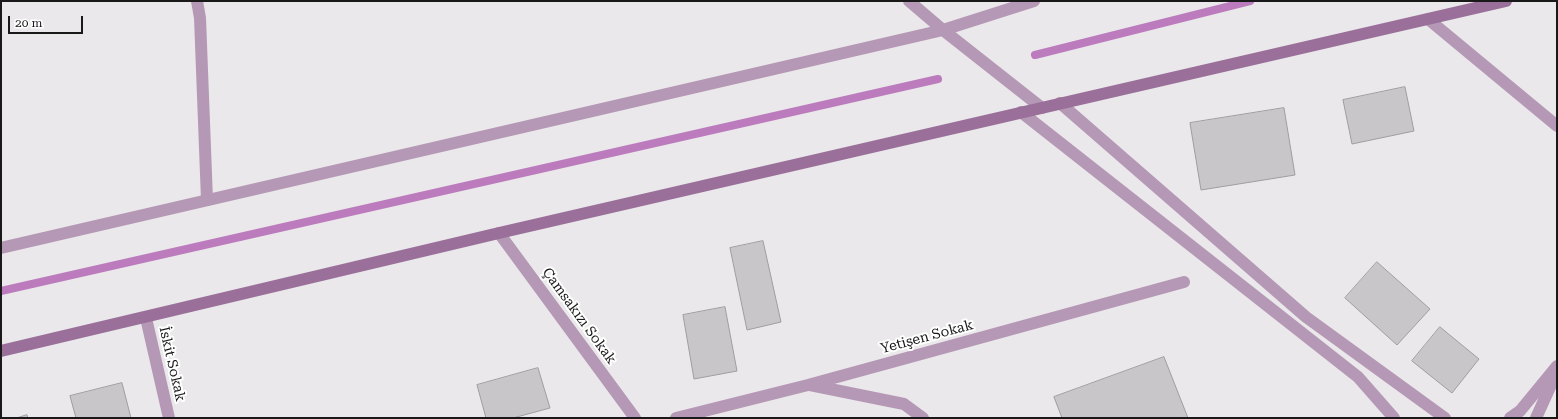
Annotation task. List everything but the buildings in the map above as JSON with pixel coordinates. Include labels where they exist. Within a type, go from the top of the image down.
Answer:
[{"type":"main road","points":[[1,351],[146,318],[499,232],[1506,1]]},
{"type":"street","points":[[197,1],[200,18],[206,200]]},
{"type":"street","points":[[909,1],[943,30],[1042,108]]},
{"type":"street","points":[[1,248],[943,30],[1034,1]]},
{"type":"street","points":[[1428,19],[1557,126]]},
{"type":"street","points":[[1060,103],[1306,317],[1445,418]]},
{"type":"street","points":[[1021,112],[1358,377],[1394,418]]},
{"type":"street","name":"Çamsakızı Sokak","points":[[499,232],[635,418]]},
{"type":"street","name":"Yetişen Sokak","points":[[676,418],[808,385],[1184,282]]},
{"type":"street","name":"İskit Sokak","points":[[146,318],[169,418]]},
{"type":"street","points":[[1510,418],[1520,411],[1557,366]]},
{"type":"street","points":[[1536,418],[1557,371]]},
{"type":"street","points":[[808,385],[904,404],[923,418]]},
{"type":"waterway","points":[[1035,55],[1250,1]]},
{"type":"waterway","points":[[1,291],[938,79]]}]
